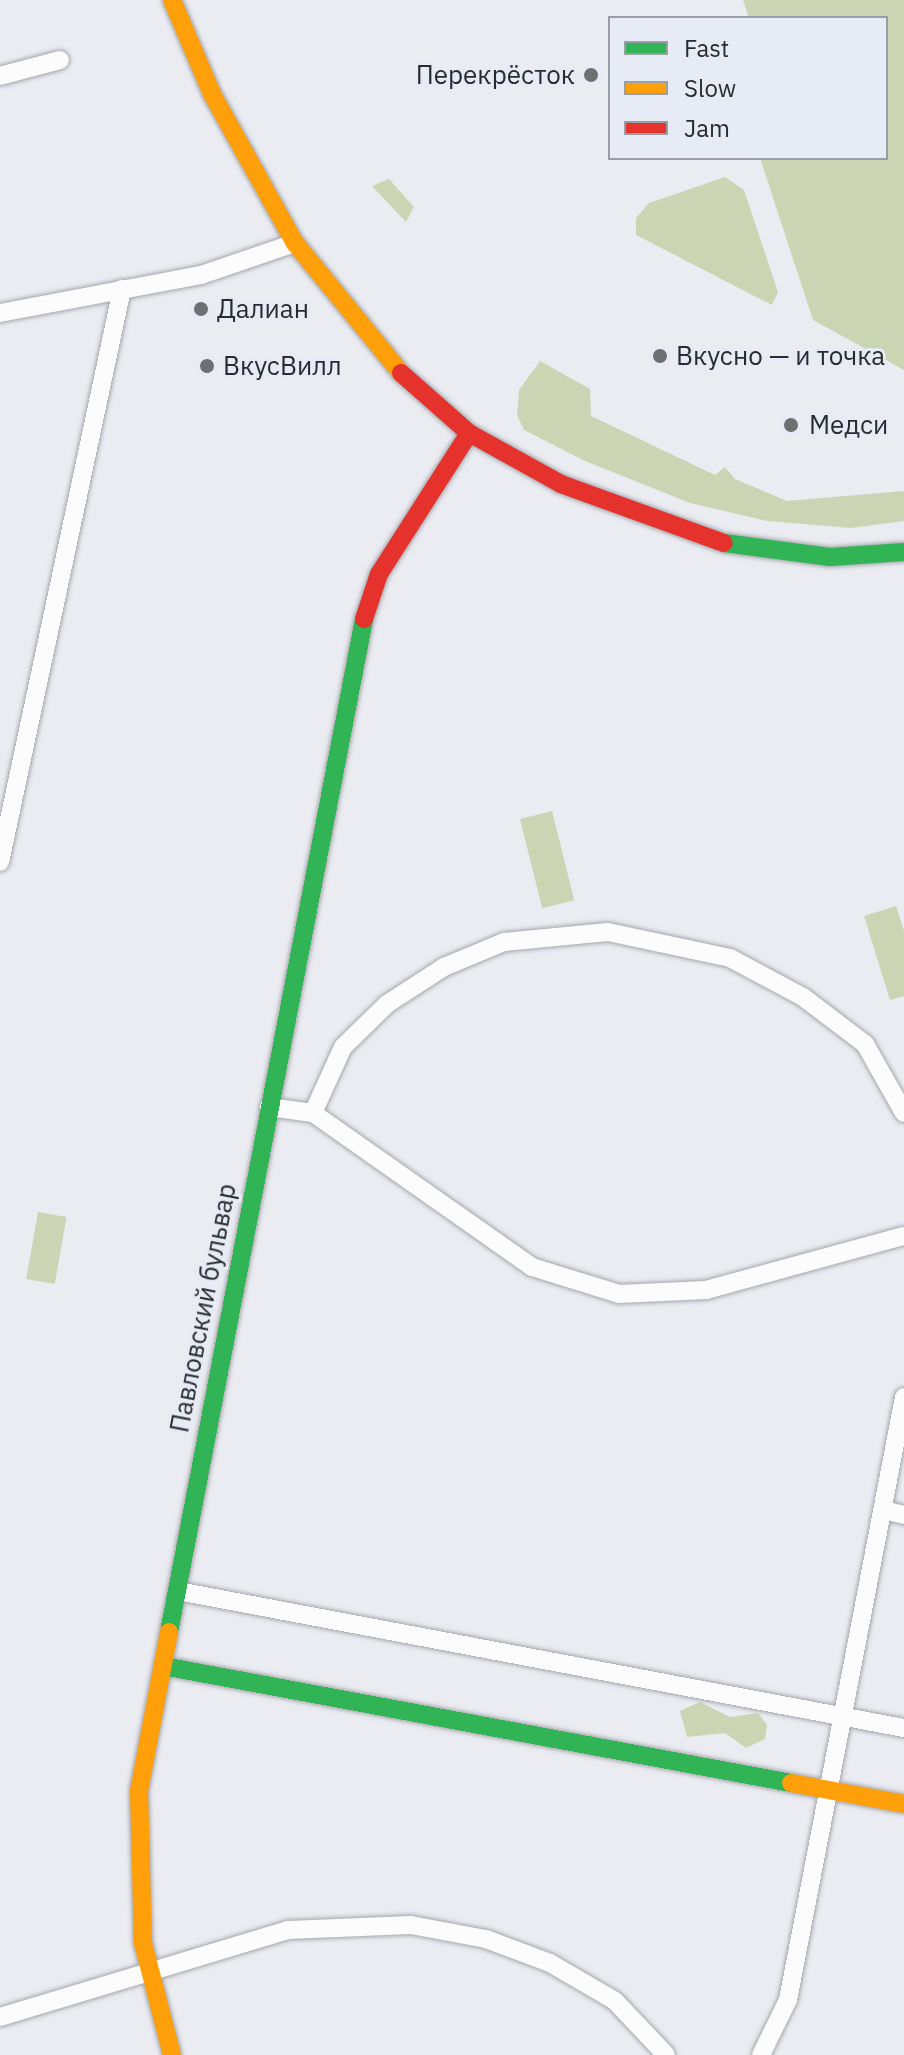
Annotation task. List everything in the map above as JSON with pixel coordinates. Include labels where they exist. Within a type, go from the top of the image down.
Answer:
[{"type":"street","points":[[172,0],[212,94],[295,243],[380,354],[469,433],[561,484],[709,541],[830,557],[904,552]]},
{"type":"street","points":[[0,76],[60,60]]},
{"type":"street","points":[[0,313],[239,266],[295,243]]},
{"type":"street","points":[[0,862],[122,289]]},
{"type":"street","name":"Павловский бульвар","points":[[172,2055],[146,1968],[135,1819],[163,1666],[360,629],[379,574],[469,433]]},
{"type":"street","points":[[313,1113],[343,1047],[387,1004],[444,967],[504,942],[608,932],[730,958],[803,997],[865,1044],[904,1113]]},
{"type":"street","points":[[269,1107],[313,1113],[532,1267],[619,1294],[706,1290],[904,1236]]},
{"type":"street","points":[[761,2055],[788,2000],[904,1397]]},
{"type":"street","points":[[883,1510],[904,1515]]},
{"type":"street","points":[[178,1591],[904,1728]]},
{"type":"street","points":[[163,1666],[904,1804]]},
{"type":"street","points":[[0,2017],[146,1968],[288,1930],[411,1925],[486,1939],[550,1963],[615,2001],[666,2055]]},
{"type":"green space","points":[[743,0],[904,0],[904,370],[813,320],[761,160],[888,160],[888,16],[748,16]]},
{"type":"green space","points":[[725,177],[744,190],[778,292],[772,305],[636,235],[636,218],[649,203]]},
{"type":"green space","points":[[389,179],[414,207],[406,222],[372,186]]},
{"type":"green space","points":[[540,361],[590,389],[591,416],[715,475],[725,467],[735,479],[787,501],[904,491],[904,521],[851,528],[767,521],[690,503],[585,461],[524,430],[517,415],[519,390]]},
{"type":"green space","points":[[552,811],[574,900],[542,908],[520,819]]},
{"type":"green space","points":[[896,906],[904,931],[904,996],[890,1000],[864,916]]},
{"type":"green space","points":[[38,1212],[67,1217],[55,1284],[26,1279]]},
{"type":"green space","points":[[700,1702],[730,1717],[758,1713],[767,1725],[765,1739],[746,1748],[725,1733],[687,1737],[680,1711]]},
{"type":"traffic: fast","points":[[724,543],[830,557],[904,552]]},
{"type":"traffic: fast","points":[[169,1632],[364,619]]},
{"type":"traffic: fast","points":[[163,1666],[791,1783]]},
{"type":"traffic: slow","points":[[172,0],[212,94],[295,243],[401,373]]},
{"type":"traffic: slow","points":[[169,1632],[139,1791],[143,1943],[172,2055]]},
{"type":"traffic: slow","points":[[791,1783],[904,1804]]},
{"type":"traffic: jam","points":[[401,373],[469,433],[561,484],[724,543]]},
{"type":"traffic: jam","points":[[364,619],[379,574],[469,433]]},
{"type":"place","name":"Перекрёсток","points":[[591,75]]},
{"type":"place","name":"Далиан","points":[[201,309]]},
{"type":"place","name":"Вкусно — и точка","points":[[660,356]]},
{"type":"place","name":"ВкусВилл","points":[[207,366]]},
{"type":"place","name":"Медси","points":[[791,425]]}]
